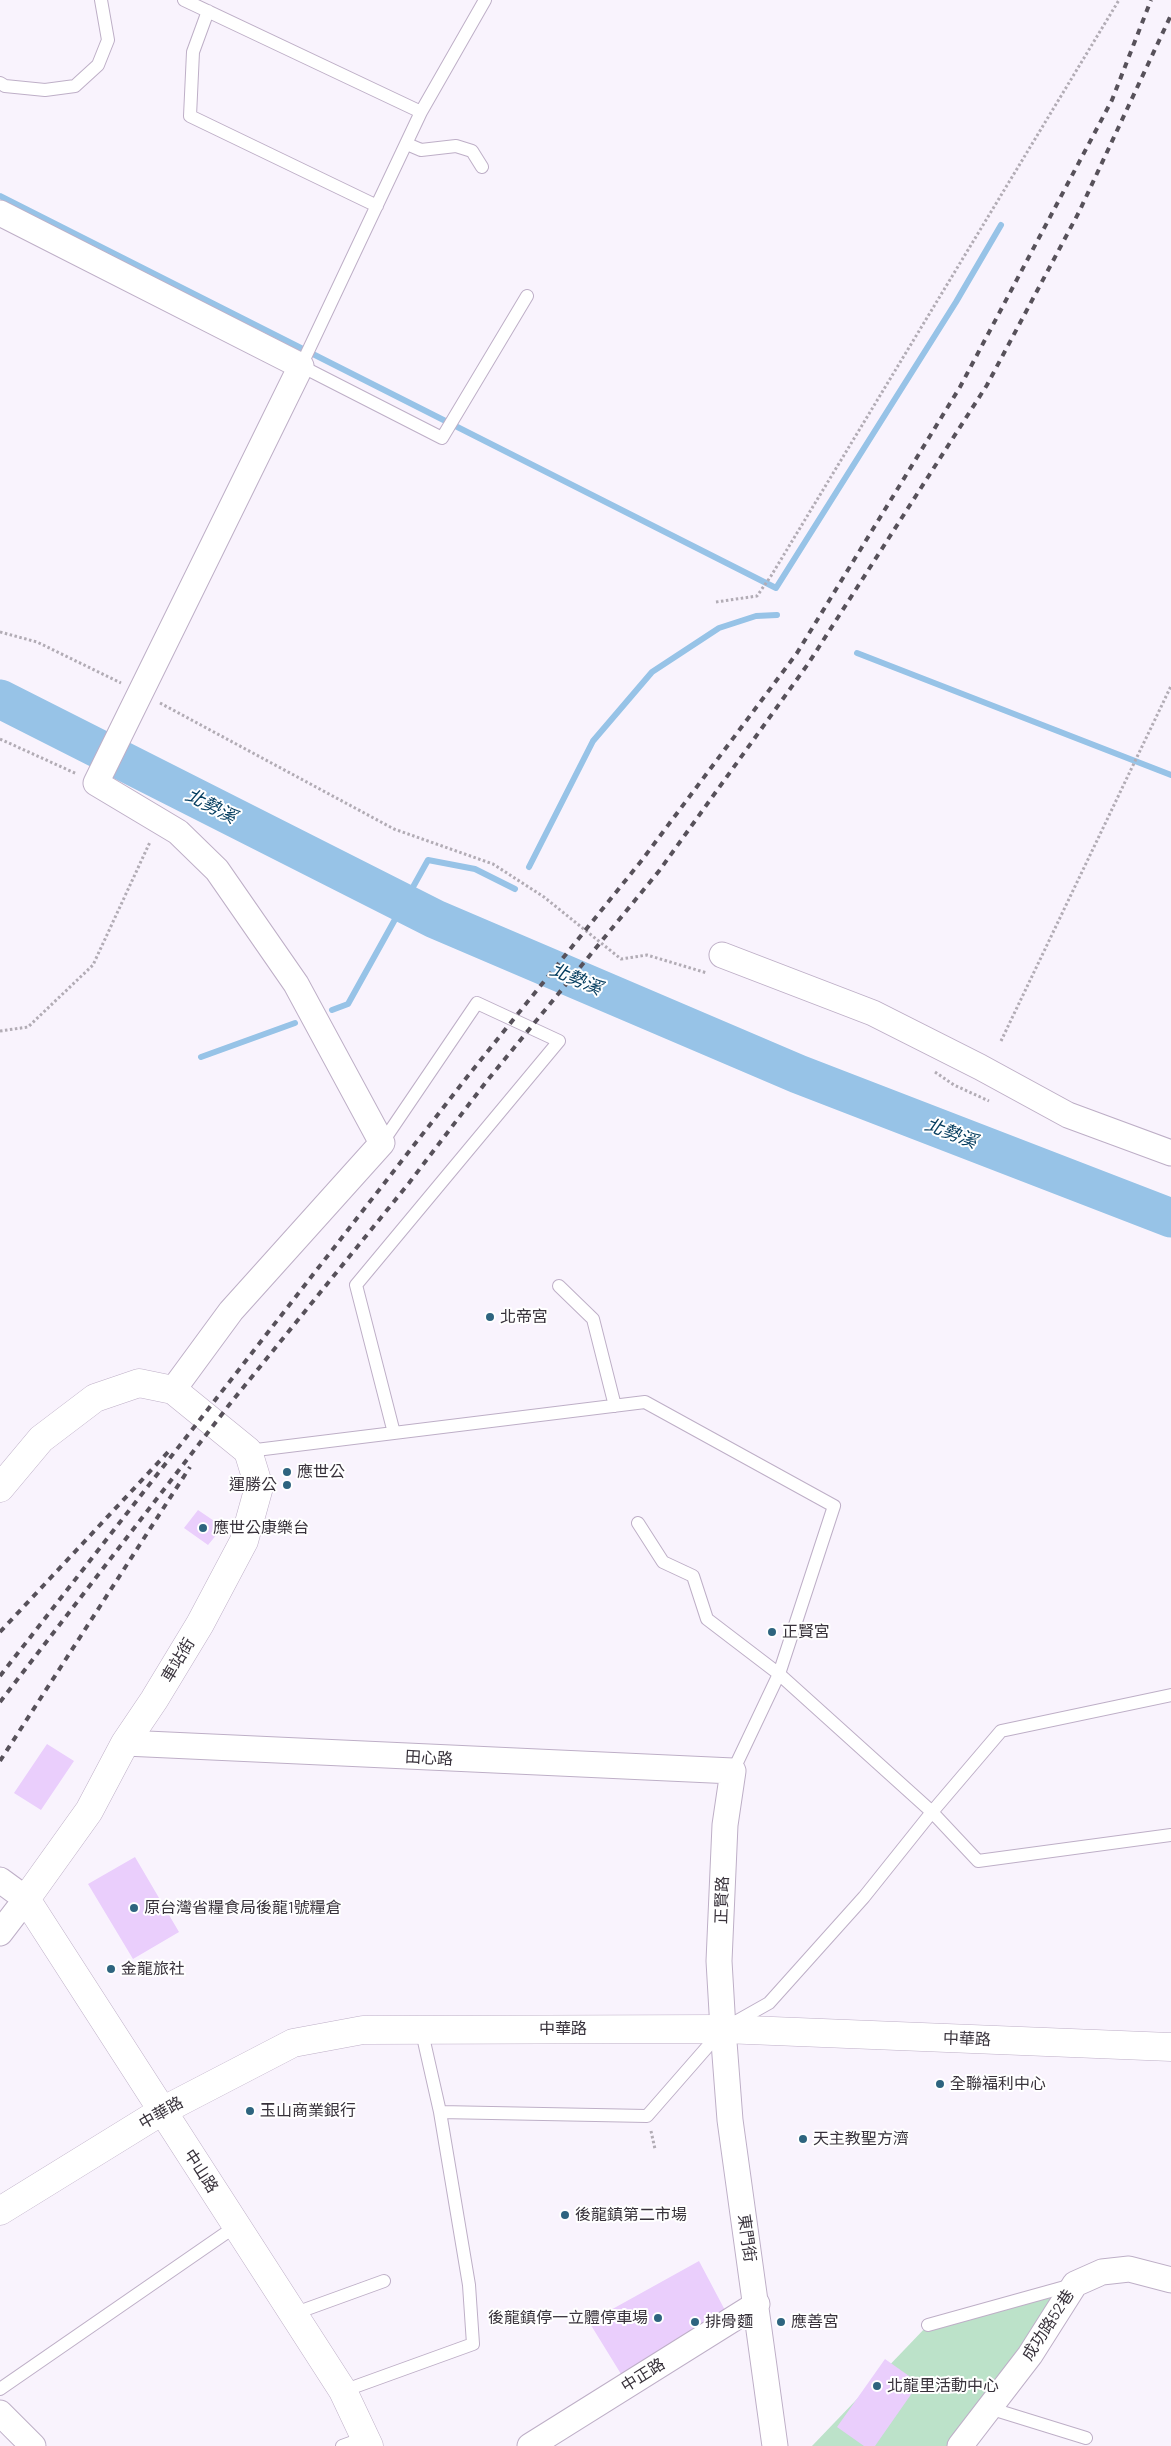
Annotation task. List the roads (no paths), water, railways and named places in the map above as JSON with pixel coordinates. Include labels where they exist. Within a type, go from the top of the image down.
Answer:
[{"type":"street","points":[[0,213],[302,363],[96,783],[178,832],[216,870],[296,984],[382,1143],[231,1310],[173,1390]]},
{"type":"street","points":[[717,965],[873,1014],[980,1067],[1068,1115],[1171,1154]]},
{"type":"street","points":[[0,1488],[41,1439],[95,1398],[139,1384],[173,1390],[248,1451]]},
{"type":"street","name":"車站街","points":[[0,1933],[89,1811],[125,1743],[154,1700],[200,1624],[244,1540],[259,1487],[248,1451]]},
{"type":"street","name":"田心路","points":[[125,1743],[733,1771]]},
{"type":"street","name":"正賢路","points":[[723,2029],[719,1961],[725,1825],[733,1771]]},
{"type":"street","points":[[0,1880],[26,1899]]},
{"type":"street","name":"中山路","points":[[26,1899],[343,2392],[359,2443]]},
{"type":"street","name":"中華路","points":[[0,2211],[162,2111],[293,2043],[363,2030],[421,2028],[723,2029],[1171,2047]]},
{"type":"street","name":"東門街","points":[[723,2029],[730,2120],[757,2304],[775,2446]]},
{"type":"street","name":"成功路52巷","points":[[960,2446],[1030,2355],[1075,2284],[1102,2272],[1129,2269],[1171,2280]]},
{"type":"street","name":"中正路","points":[[530,2446],[757,2304]]},
{"type":"street","points":[[0,2412],[33,2446]]},
{"type":"lane","points":[[0,83],[5,86],[46,90],[75,86],[98,65],[108,40],[101,0]]},
{"type":"lane","points":[[184,0],[421,112]]},
{"type":"lane","points":[[485,0],[421,112],[302,363],[442,438],[527,296]]},
{"type":"lane","points":[[208,12],[193,52],[190,116],[377,206]]},
{"type":"lane","points":[[407,144],[421,150],[456,146],[472,150],[482,167]]},
{"type":"lane","points":[[382,1143],[477,1003],[559,1041],[356,1285],[394,1433]]},
{"type":"lane","points":[[559,1286],[593,1319],[615,1406]]},
{"type":"lane","points":[[248,1451],[645,1402],[834,1506],[779,1674],[733,1771]]},
{"type":"lane","points":[[638,1523],[663,1562],[693,1576],[707,1619],[779,1674],[932,1812],[978,1861],[1171,1835]]},
{"type":"lane","points":[[440,2112],[647,2116],[723,2029],[769,2004],[864,1897],[932,1812],[1001,1731],[1171,1695]]},
{"type":"lane","points":[[343,2392],[473,2344],[469,2285],[440,2112],[421,2028]]},
{"type":"lane","points":[[0,2389],[236,2226]]},
{"type":"lane","points":[[292,2314],[384,2281]]},
{"type":"lane","points":[[928,2325],[1075,2284]]},
{"type":"lane","points":[[989,2408],[1086,2438]]},
{"type":"waterway","points":[[0,196],[776,588],[956,302],[1001,225]]},
{"type":"waterway","points":[[529,867],[593,741],[652,672],[719,628],[756,616],[777,615]]},
{"type":"waterway","points":[[857,653],[1171,775]]},
{"type":"waterway","name":"北勢溪","points":[[0,699],[435,919],[798,1074],[1171,1218]]},
{"type":"waterway","points":[[332,1010],[348,1004],[428,860],[475,869],[515,889]]},
{"type":"waterway","points":[[201,1057],[295,1023]]},
{"type":"railway","points":[[0,1676],[471,1072],[642,860],[797,653],[960,387],[1112,100],[1151,0]]},
{"type":"railway","points":[[0,1702],[229,1405],[409,1183],[486,1082],[659,871],[808,664],[987,385],[1079,212],[1171,15]]},
{"type":"railway","points":[[0,1632],[169,1451]]},
{"type":"railway","points":[[0,1761],[190,1467]]},
{"type":"place","name":"北帝宮","points":[[490,1317]]},
{"type":"place","name":"應世公","points":[[287,1472]]},
{"type":"place","name":"運勝公","points":[[287,1485]]},
{"type":"place","name":"應世公康樂台","points":[[203,1528]]},
{"type":"place","name":"正賢宮","points":[[772,1632]]},
{"type":"place","name":"原台灣省糧食局後龍1號糧倉","points":[[134,1908]]},
{"type":"place","name":"金龍旅社","points":[[111,1969]]},
{"type":"place","name":"全聯福利中心","points":[[940,2084]]},
{"type":"place","name":"玉山商業銀行","points":[[250,2111]]},
{"type":"place","name":"天主教聖方濟","points":[[803,2139]]},
{"type":"place","name":"後龍鎮第二市場","points":[[565,2215]]},
{"type":"place","name":"後龍鎮停一立體停車場","points":[[658,2318]]},
{"type":"place","name":"排骨麵","points":[[695,2322]]},
{"type":"place","name":"應善宮","points":[[781,2322]]},
{"type":"place","name":"北龍里活動中心","points":[[877,2386]]}]
